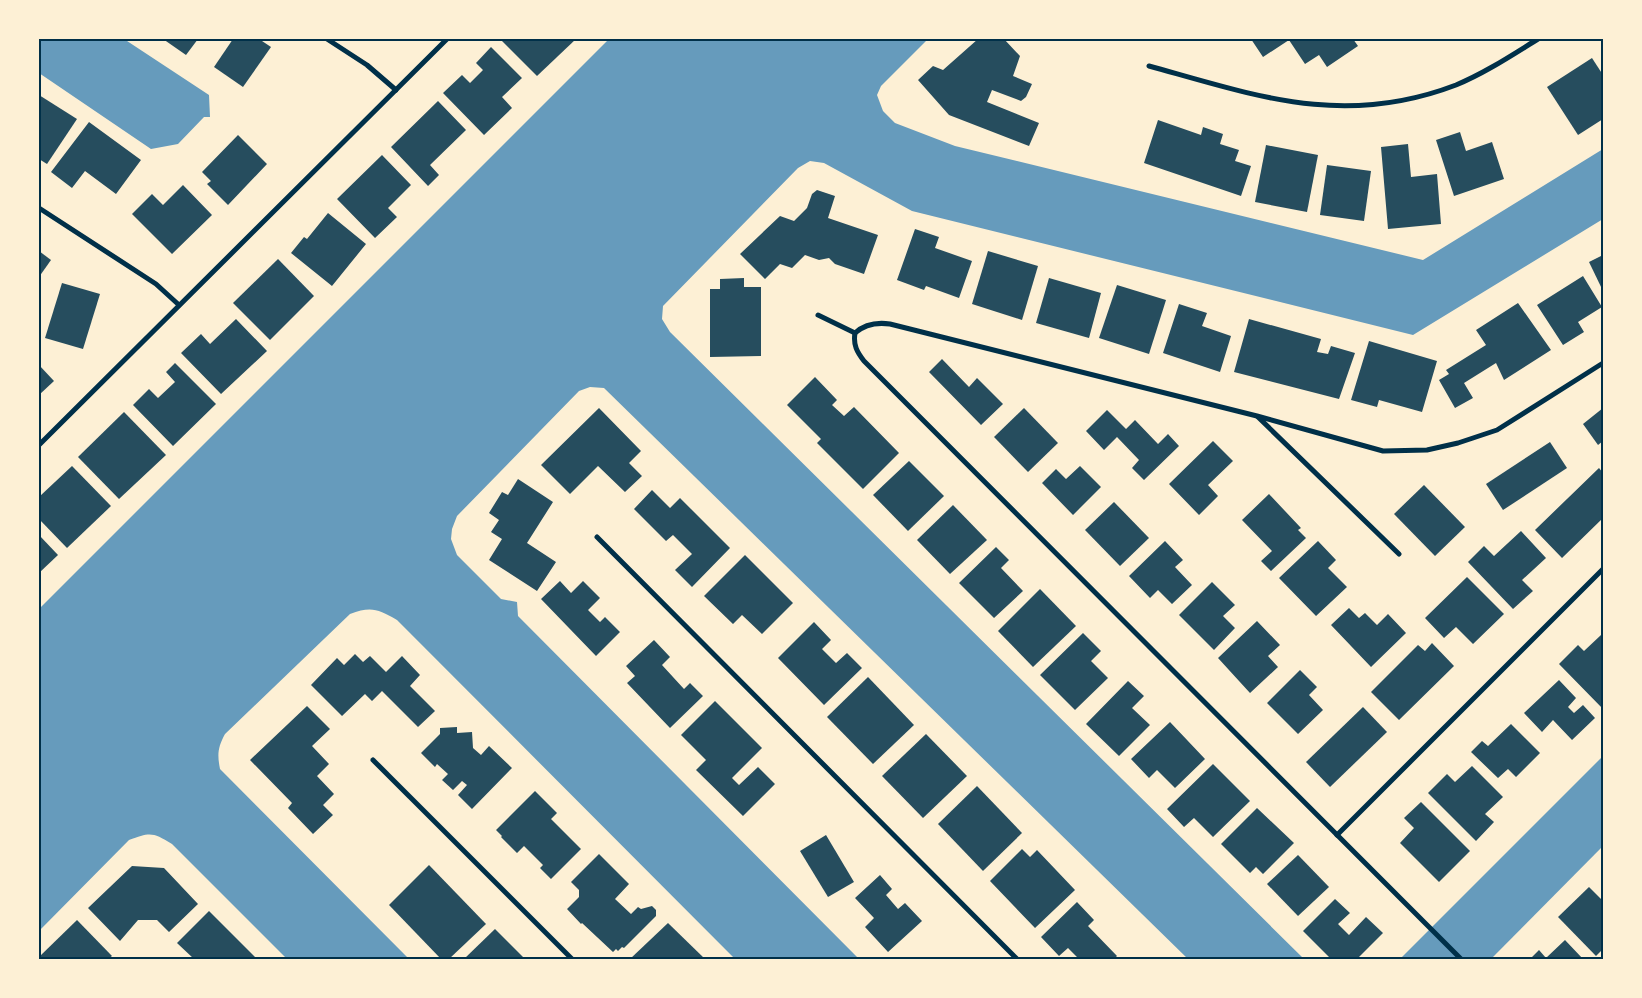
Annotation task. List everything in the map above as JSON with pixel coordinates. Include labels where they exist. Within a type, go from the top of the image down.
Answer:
[{"type":"street","points":[[328,39],[367,65],[396,90]]},
{"type":"street","points":[[39,445],[447,39]]},
{"type":"street","points":[[1148,66],[1260,96],[1306,104],[1348,107],[1413,98],[1457,84],[1481,73],[1538,39]]},
{"type":"street","points":[[39,208],[156,284],[179,305]]},
{"type":"street","points":[[818,315],[855,333]]},
{"type":"street","points":[[1461,959],[864,362],[857,352],[854,341],[855,333],[866,325],[890,324],[1257,416],[1383,451],[1427,450],[1458,443],[1496,430],[1603,363]]},
{"type":"street","points":[[1257,416],[1399,554]]},
{"type":"street","points":[[597,538],[1017,959]]},
{"type":"street","points":[[1337,835],[1603,569]]},
{"type":"street","points":[[373,760],[572,959]]},
{"type":"water","points":[[39,39],[124,39],[209,95],[210,117],[204,117],[178,144],[151,149],[39,73]]},
{"type":"water","points":[[609,39],[928,39],[881,86],[877,95],[883,111],[895,123],[955,146],[1423,260],[1603,149],[1603,219],[1413,335],[912,211],[824,163],[810,161],[798,168],[663,306],[662,319],[670,332],[1304,959],[1188,959],[604,388],[590,387],[579,391],[457,516],[452,529],[451,539],[457,555],[501,599],[517,602],[518,616],[859,959],[735,959],[397,620],[385,613],[369,609],[350,614],[225,734],[218,755],[219,764],[220,769],[409,959],[287,959],[172,844],[151,834],[129,840],[39,931],[39,609]]},
{"type":"water","points":[[1603,756],[1603,846],[1491,959],[1400,959]]},
{"type":"building","points":[[163,39],[198,39],[186,55]]},
{"type":"building","points":[[233,39],[259,39],[271,47],[243,87],[214,67]]},
{"type":"building","points":[[500,39],[576,39],[537,76]]},
{"type":"building","points":[[978,39],[1004,39],[1020,56],[1013,76],[1032,84],[1026,97],[1021,101],[992,90],[987,102],[1039,123],[1029,146],[949,115],[918,80],[933,66],[943,70]]},
{"type":"building","points":[[1251,39],[1353,39],[1358,46],[1327,67],[1319,55],[1305,64],[1289,40],[1263,57]]},
{"type":"building","points":[[491,47],[522,78],[502,97],[512,108],[484,135],[443,93],[462,75],[470,83],[483,70],[476,63]]},
{"type":"building","points":[[1592,58],[1603,75],[1603,119],[1578,135],[1547,87]]},
{"type":"building","points":[[39,95],[77,119],[47,164],[39,159]]},
{"type":"building","points":[[438,101],[466,130],[430,165],[439,175],[428,186],[391,147]]},
{"type":"building","points":[[1158,120],[1201,135],[1203,127],[1223,134],[1220,144],[1239,150],[1235,161],[1251,166],[1241,196],[1144,163]]},
{"type":"building","points":[[89,122],[141,160],[116,194],[85,171],[72,188],[51,172]]},
{"type":"building","points":[[1460,132],[1466,151],[1492,142],[1504,179],[1454,196],[1436,140]]},
{"type":"building","points":[[238,135],[267,164],[228,205],[207,184],[211,181],[202,172]]},
{"type":"building","points":[[1408,144],[1411,177],[1437,174],[1441,224],[1388,229],[1381,147]]},
{"type":"building","points":[[1266,145],[1318,155],[1307,212],[1255,202]]},
{"type":"building","points":[[382,155],[411,185],[388,208],[397,217],[375,238],[337,199]]},
{"type":"building","points":[[1327,165],[1371,171],[1364,221],[1320,215]]},
{"type":"building","points":[[183,185],[212,215],[172,254],[132,214],[152,194],[163,205]]},
{"type":"building","points":[[817,190],[835,196],[828,218],[878,235],[864,274],[835,264],[829,258],[819,260],[805,255],[792,268],[780,264],[765,279],[740,254],[780,216],[794,221],[807,208],[812,194]]},
{"type":"building","points":[[328,213],[366,244],[332,286],[291,253],[304,237],[307,239]]},
{"type":"building","points":[[915,229],[939,237],[935,248],[972,261],[959,298],[926,286],[924,290],[897,280]]},
{"type":"building","points":[[39,251],[51,260],[39,277]]},
{"type":"building","points":[[988,251],[1038,266],[1022,320],[972,304]]},
{"type":"building","points":[[1603,255],[1603,291],[1589,262]]},
{"type":"building","points":[[278,259],[314,296],[270,340],[233,303]]},
{"type":"building","points":[[1583,276],[1602,307],[1578,322],[1584,332],[1563,345],[1537,305]]},
{"type":"building","points":[[744,278],[744,287],[761,287],[761,356],[710,357],[710,289],[720,289],[720,279]]},
{"type":"building","points":[[1049,278],[1101,293],[1089,338],[1036,323]]},
{"type":"building","points":[[62,283],[100,294],[83,349],[45,338]]},
{"type":"building","points":[[1117,285],[1166,300],[1149,354],[1099,338]]},
{"type":"building","points":[[1518,303],[1551,350],[1504,380],[1496,363],[1464,383],[1473,398],[1455,408],[1439,380],[1449,374],[1446,370],[1486,345],[1476,330]]},
{"type":"building","points":[[1179,304],[1207,313],[1202,326],[1231,336],[1220,372],[1163,353]]},
{"type":"building","points":[[236,319],[267,351],[221,394],[181,353],[201,334],[210,344]]},
{"type":"building","points":[[1249,319],[1321,339],[1317,352],[1328,354],[1331,346],[1355,353],[1339,399],[1234,372]]},
{"type":"building","points":[[1369,341],[1437,361],[1422,412],[1379,400],[1377,407],[1351,400]]},
{"type":"building","points":[[942,359],[969,387],[977,378],[1003,404],[981,425],[929,372]]},
{"type":"building","points":[[175,363],[216,404],[173,446],[133,405],[149,389],[158,398],[175,382],[166,372]]},
{"type":"building","points":[[39,365],[54,381],[39,395]]},
{"type":"building","points":[[815,377],[837,400],[832,405],[844,416],[854,407],[899,453],[863,489],[817,443],[821,439],[787,405]]},
{"type":"building","points":[[599,408],[641,451],[629,463],[642,476],[625,492],[598,466],[570,494],[541,465]]},
{"type":"building","points":[[1024,408],[1058,443],[1028,472],[994,437]]},
{"type":"building","points":[[1603,408],[1603,441],[1598,445],[1583,424]]},
{"type":"building","points":[[1107,410],[1126,429],[1135,420],[1158,444],[1168,434],[1179,446],[1144,480],[1132,468],[1139,460],[1117,437],[1104,450],[1086,431]]},
{"type":"building","points":[[124,412],[166,455],[119,499],[78,457]]},
{"type":"building","points":[[1213,441],[1233,461],[1208,485],[1218,496],[1199,515],[1169,484]]},
{"type":"building","points":[[1550,442],[1567,468],[1503,510],[1486,484]]},
{"type":"building","points":[[909,461],[944,496],[908,531],[873,495]]},
{"type":"building","points":[[72,466],[111,506],[67,548],[39,519],[39,497]]},
{"type":"building","points":[[1080,466],[1101,487],[1073,515],[1042,483],[1056,469],[1066,479]]},
{"type":"building","points":[[1599,468],[1603,473],[1603,507],[1601,509],[1603,511],[1603,518],[1562,558],[1535,530]]},
{"type":"building","points":[[518,479],[553,502],[527,543],[556,562],[537,591],[489,560],[502,539],[491,532],[499,520],[489,513],[502,492],[508,495]]},
{"type":"building","points":[[1424,485],[1465,527],[1435,556],[1394,514]]},
{"type":"building","points":[[652,490],[670,508],[680,498],[730,548],[692,587],[675,570],[692,554],[673,535],[666,541],[634,509]]},
{"type":"building","points":[[1269,494],[1301,528],[1298,530],[1306,538],[1271,571],[1261,561],[1272,551],[1242,520]]},
{"type":"building","points":[[1114,502],[1149,538],[1120,566],[1085,530]]},
{"type":"building","points":[[953,505],[987,540],[950,574],[917,540]]},
{"type":"building","points":[[1521,531],[1546,558],[1522,580],[1533,591],[1513,609],[1468,562],[1484,546],[1494,556]]},
{"type":"building","points":[[39,535],[58,555],[39,573]]},
{"type":"building","points":[[1165,541],[1183,560],[1175,567],[1192,585],[1172,604],[1158,590],[1150,598],[1129,576]]},
{"type":"building","points":[[1318,541],[1336,560],[1328,568],[1347,587],[1316,616],[1279,578]]},
{"type":"building","points":[[996,547],[1009,560],[1001,568],[1023,591],[994,618],[959,583]]},
{"type":"building","points":[[745,555],[793,603],[762,634],[742,615],[733,624],[704,596]]},
{"type":"building","points":[[1467,577],[1504,614],[1473,644],[1456,627],[1444,638],[1425,618]]},
{"type":"building","points":[[560,581],[571,593],[583,581],[600,598],[588,610],[600,622],[605,617],[620,632],[596,656],[541,599]]},
{"type":"building","points":[[1212,582],[1235,605],[1223,616],[1235,628],[1214,650],[1179,615]]},
{"type":"building","points":[[1040,589],[1076,626],[1033,667],[998,631]]},
{"type":"building","points":[[1349,608],[1359,618],[1365,613],[1377,625],[1388,614],[1406,633],[1371,667],[1331,625]]},
{"type":"building","points":[[1257,621],[1280,645],[1268,656],[1278,667],[1250,693],[1218,658]]},
{"type":"building","points":[[814,622],[831,640],[822,649],[836,663],[847,653],[862,668],[824,705],[778,658]]},
{"type":"building","points":[[1083,633],[1101,651],[1091,661],[1108,678],[1075,710],[1040,675]]},
{"type":"building","points":[[1601,635],[1603,636],[1603,709],[1559,664],[1578,645],[1584,651]]},
{"type":"building","points":[[654,640],[670,657],[662,665],[684,689],[690,683],[703,696],[670,728],[627,683],[635,676],[626,666]]},
{"type":"building","points":[[1432,643],[1454,666],[1399,720],[1371,692],[1418,645],[1425,651]]},
{"type":"building","points":[[355,654],[363,662],[370,656],[386,672],[402,656],[420,675],[410,686],[435,711],[418,727],[382,691],[372,701],[365,694],[342,716],[311,685],[337,658],[344,665]]},
{"type":"building","points":[[1300,670],[1317,687],[1309,695],[1323,710],[1298,734],[1267,703]]},
{"type":"building","points":[[868,677],[914,725],[873,764],[827,717]]},
{"type":"building","points":[[1559,680],[1576,698],[1568,707],[1574,713],[1583,705],[1595,718],[1572,740],[1553,720],[1542,732],[1524,713]]},
{"type":"building","points":[[1128,681],[1144,696],[1132,708],[1150,725],[1119,756],[1086,724]]},
{"type":"building","points":[[715,701],[762,748],[732,778],[739,785],[758,767],[775,784],[743,816],[696,770],[706,760],[681,735]]},
{"type":"building","points":[[307,706],[330,729],[312,746],[329,764],[317,776],[334,794],[323,805],[333,815],[313,834],[288,808],[292,803],[250,760]]},
{"type":"building","points":[[1363,707],[1387,732],[1330,787],[1306,762]]},
{"type":"building","points":[[1170,722],[1205,759],[1175,788],[1157,770],[1149,778],[1131,759]]},
{"type":"building","points":[[1511,724],[1540,753],[1516,777],[1508,769],[1498,778],[1471,752],[1482,741],[1488,746]]},
{"type":"building","points":[[457,727],[457,733],[472,732],[473,748],[481,755],[489,746],[512,768],[472,809],[458,795],[467,785],[462,781],[453,790],[442,780],[448,774],[437,764],[435,767],[421,753],[440,734],[440,728]]},
{"type":"building","points":[[926,734],[967,776],[923,818],[882,776]]},
{"type":"building","points":[[1213,764],[1250,801],[1213,837],[1194,818],[1184,827],[1167,809]]},
{"type":"building","points":[[1472,766],[1503,797],[1485,814],[1494,822],[1476,841],[1428,793],[1447,774],[1455,782]]},
{"type":"building","points":[[977,786],[1022,833],[983,871],[938,824]]},
{"type":"building","points":[[535,791],[557,813],[551,819],[581,849],[551,879],[540,868],[543,865],[524,846],[517,853],[496,830]]},
{"type":"building","points":[[1421,802],[1470,851],[1439,882],[1400,843],[1414,828],[1404,818]]},
{"type":"building","points":[[1257,808],[1294,843],[1263,874],[1256,867],[1250,873],[1221,844]]},
{"type":"building","points":[[826,835],[854,882],[828,897],[800,851]]},
{"type":"building","points":[[1022,849],[1030,857],[1037,850],[1075,890],[1035,928],[990,881]]},
{"type":"building","points":[[599,854],[629,884],[615,899],[631,914],[638,907],[641,909],[652,906],[656,910],[656,916],[624,948],[622,947],[618,951],[616,949],[613,952],[567,909],[579,897],[579,890],[571,882]]},
{"type":"building","points":[[1298,855],[1329,887],[1298,916],[1267,884]]},
{"type":"building","points":[[429,865],[486,924],[449,959],[441,959],[389,905]]},
{"type":"building","points":[[132,866],[164,868],[198,904],[169,932],[157,920],[138,920],[120,941],[88,908]]},
{"type":"building","points":[[880,875],[892,889],[886,895],[898,909],[905,903],[922,921],[888,952],[865,927],[874,918],[855,898]]},
{"type":"building","points":[[1589,887],[1603,901],[1603,949],[1596,956],[1558,917]]},
{"type":"building","points":[[1335,899],[1350,913],[1338,924],[1349,935],[1366,917],[1383,933],[1357,959],[1331,959],[1303,931]]},
{"type":"building","points":[[1077,902],[1094,920],[1088,926],[1117,956],[1114,959],[1079,959],[1068,948],[1059,956],[1041,937]]},
{"type":"building","points":[[209,911],[255,957],[253,959],[194,959],[177,943]]},
{"type":"building","points":[[77,920],[112,956],[108,959],[39,959],[39,957]]},
{"type":"building","points":[[668,923],[705,959],[630,959]]},
{"type":"building","points":[[495,929],[525,959],[464,959]]},
{"type":"building","points":[[1565,940],[1583,959],[1530,959],[1539,950],[1546,958]]}]
